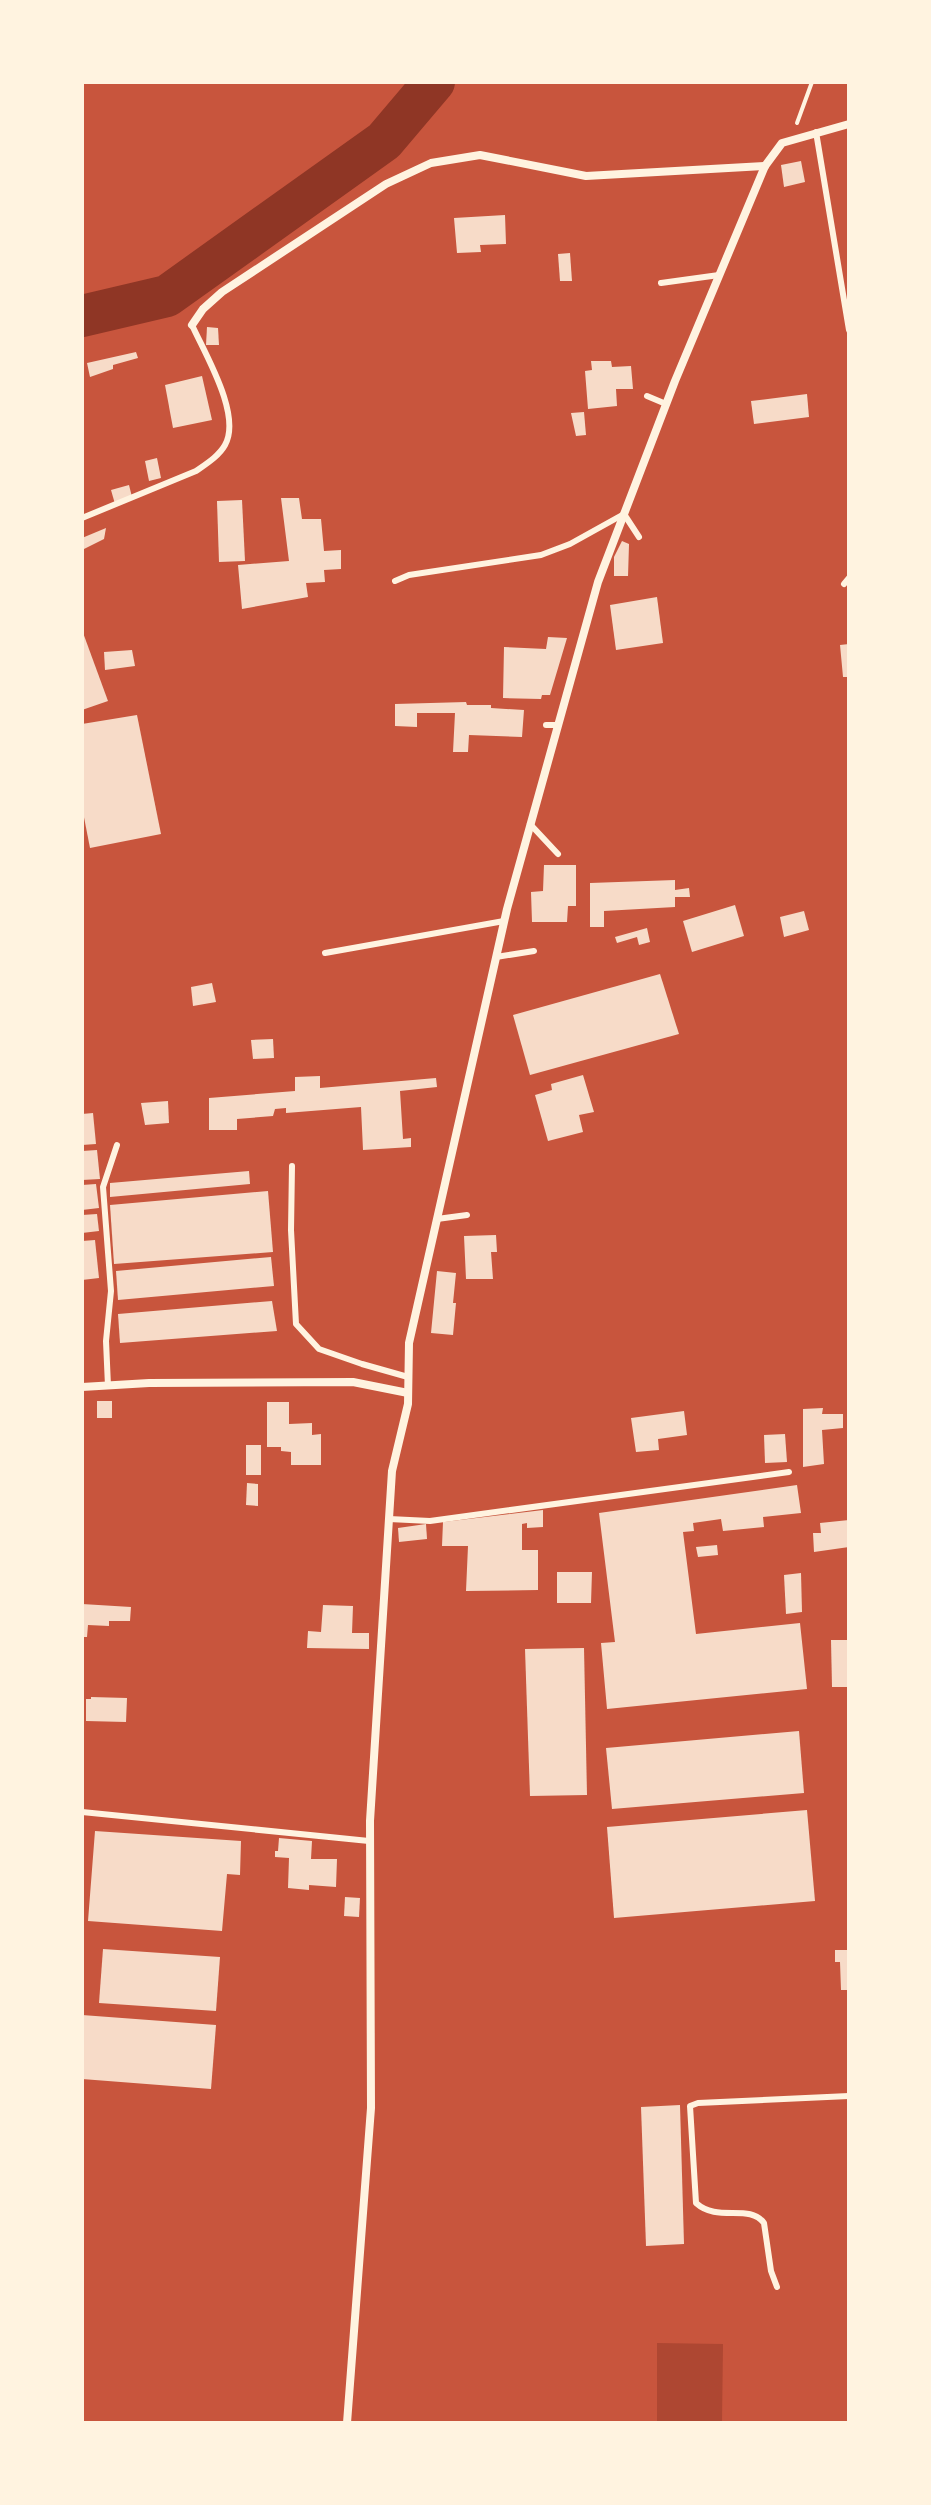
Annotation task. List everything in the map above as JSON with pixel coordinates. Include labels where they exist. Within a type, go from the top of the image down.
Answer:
[{"type":"street","points":[[347,2423],[371,2108],[369,1841],[392,1471],[408,1393],[409,1343],[504,921],[598,582],[666,404],[765,166],[782,143],[849,124]]},
{"type":"street","points":[[192,325],[203,309],[222,292],[386,184],[431,163],[480,155],[586,176],[765,166]]},
{"type":"street","points":[[82,1387],[353,1382],[408,1393]]},
{"type":"lane","points":[[816,132],[849,330]]},
{"type":"lane","points":[[661,283],[719,275]]},
{"type":"lane","points":[[82,518],[196,471],[226,444],[226,398],[192,325]]},
{"type":"lane","points":[[647,396],[666,404]]},
{"type":"lane","points":[[395,581],[409,575],[541,555],[570,544],[624,514],[639,537]]},
{"type":"lane","points":[[546,725],[557,725]]},
{"type":"lane","points":[[530,824],[558,854]]},
{"type":"lane","points":[[325,953],[504,921]]},
{"type":"lane","points":[[496,957],[534,951]]},
{"type":"lane","points":[[108,1386],[106,1341],[111,1291],[103,1187],[117,1145]]},
{"type":"lane","points":[[292,1166],[291,1230],[296,1324],[319,1349],[408,1377]]},
{"type":"lane","points":[[437,1219],[467,1215]]},
{"type":"lane","points":[[389,1519],[430,1521],[548,1509],[789,1472]]},
{"type":"lane","points":[[82,1812],[369,1841]]},
{"type":"lane","points":[[777,2287],[771,2271],[764,2223],[759,2217],[746,2213],[713,2213],[696,2203],[690,2106],[698,2103],[849,2096]]},
{"type":"path","points":[[796,138],[798,118],[812,82]]},
{"type":"shaded area","points":[[657,2343],[723,2344],[722,2423],[657,2423]]},
{"type":"building","points":[[801,161],[805,182],[784,187],[781,165]]},
{"type":"building","points":[[505,215],[506,244],[480,245],[481,252],[457,253],[454,218]]},
{"type":"building","points":[[570,253],[572,281],[560,281],[558,254]]},
{"type":"building","points":[[207,327],[218,328],[219,345],[206,345]]},
{"type":"building","points":[[136,352],[138,358],[113,365],[113,369],[90,377],[87,363]]},
{"type":"building","points":[[591,361],[611,361],[612,367],[631,366],[633,389],[616,389],[617,406],[588,409],[585,371],[592,370]]},
{"type":"building","points":[[202,376],[212,420],[173,428],[165,385]]},
{"type":"building","points":[[807,394],[809,417],[754,424],[751,401]]},
{"type":"building","points":[[584,412],[586,435],[576,436],[571,413]]},
{"type":"building","points":[[157,458],[161,478],[149,481],[145,461]]},
{"type":"building","points":[[129,485],[132,497],[115,504],[111,490]]},
{"type":"building","points":[[281,498],[299,498],[302,519],[321,519],[324,551],[341,550],[341,569],[324,570],[325,582],[306,583],[308,597],[242,609],[238,565],[289,561]]},
{"type":"building","points":[[242,500],[245,561],[219,562],[217,501]]},
{"type":"building","points":[[106,528],[104,539],[82,550],[82,538]]},
{"type":"building","points":[[622,541],[629,544],[628,576],[614,576],[614,557]]},
{"type":"building","points":[[657,597],[663,643],[616,650],[610,605]]},
{"type":"building","points":[[82,630],[108,701],[82,710]]},
{"type":"building","points":[[548,637],[567,638],[550,695],[542,695],[541,699],[503,698],[504,647],[546,649]]},
{"type":"building","points":[[849,644],[849,677],[843,677],[840,645]]},
{"type":"building","points":[[132,650],[135,666],[105,670],[104,652]]},
{"type":"building","points":[[466,702],[467,705],[524,710],[522,737],[469,735],[468,752],[453,752],[455,713],[417,713],[417,727],[395,726],[395,704]]},
{"type":"building","points":[[137,715],[161,834],[90,848],[82,807],[82,724]]},
{"type":"building","points":[[544,865],[576,865],[576,906],[568,906],[567,922],[532,922],[531,892],[543,891]]},
{"type":"building","points":[[675,880],[675,890],[689,888],[690,897],[675,897],[675,907],[604,911],[604,927],[590,927],[590,883]]},
{"type":"building","points":[[735,905],[744,936],[692,952],[683,921]]},
{"type":"building","points":[[804,911],[809,930],[784,937],[780,917]]},
{"type":"building","points":[[647,928],[650,942],[639,945],[637,937],[617,943],[615,937]]},
{"type":"building","points":[[660,974],[679,1034],[530,1075],[513,1015]]},
{"type":"building","points":[[212,983],[216,1002],[193,1006],[191,987]]},
{"type":"building","points":[[273,1039],[274,1058],[253,1059],[251,1040]]},
{"type":"building","points":[[583,1075],[594,1112],[579,1115],[583,1132],[548,1141],[535,1095],[552,1090],[551,1084]]},
{"type":"building","points":[[320,1076],[320,1088],[436,1078],[437,1087],[400,1091],[403,1139],[411,1138],[411,1147],[363,1150],[361,1107],[286,1113],[286,1108],[275,1109],[273,1116],[237,1119],[237,1130],[209,1130],[209,1098],[295,1091],[295,1077]]},
{"type":"building","points":[[168,1101],[169,1123],[145,1125],[141,1103]]},
{"type":"building","points":[[93,1113],[96,1144],[82,1145],[82,1114]]},
{"type":"building","points":[[97,1150],[100,1179],[82,1180],[82,1151]]},
{"type":"building","points":[[249,1171],[250,1184],[110,1197],[110,1183]]},
{"type":"building","points":[[96,1184],[99,1208],[82,1210],[82,1185]]},
{"type":"building","points":[[268,1191],[273,1252],[114,1264],[110,1205]]},
{"type":"building","points":[[97,1214],[99,1231],[82,1233],[82,1215]]},
{"type":"building","points":[[496,1235],[497,1252],[491,1252],[493,1279],[466,1279],[464,1236]]},
{"type":"building","points":[[95,1240],[99,1278],[82,1280],[82,1241]]},
{"type":"building","points":[[271,1257],[274,1286],[118,1300],[116,1271]]},
{"type":"building","points":[[437,1271],[456,1273],[453,1335],[431,1333]]},
{"type":"building","points":[[272,1301],[277,1331],[120,1343],[118,1314]]},
{"type":"building","points":[[97,1401],[112,1401],[112,1418],[97,1418]]},
{"type":"building","points":[[267,1402],[289,1402],[289,1424],[312,1423],[312,1435],[321,1434],[321,1465],[291,1465],[291,1452],[281,1451],[281,1447],[267,1447]]},
{"type":"building","points":[[823,1408],[822,1414],[843,1414],[843,1428],[822,1430],[824,1464],[803,1467],[803,1409]]},
{"type":"building","points":[[684,1411],[687,1435],[658,1439],[659,1450],[636,1452],[631,1418]]},
{"type":"building","points":[[785,1434],[787,1462],[765,1463],[764,1435]]},
{"type":"building","points":[[246,1445],[261,1445],[261,1475],[246,1475]]},
{"type":"building","points":[[247,1483],[258,1484],[258,1506],[246,1505]]},
{"type":"building","points":[[797,1485],[801,1513],[763,1517],[764,1527],[723,1531],[721,1519],[693,1523],[694,1531],[683,1532],[696,1634],[800,1623],[807,1689],[607,1709],[601,1643],[615,1642],[599,1513]]},
{"type":"building","points":[[543,1510],[543,1527],[527,1528],[527,1523],[522,1524],[522,1550],[538,1550],[538,1590],[466,1591],[468,1546],[442,1546],[443,1522]]},
{"type":"building","points":[[849,1520],[849,1547],[814,1552],[813,1533],[821,1533],[820,1523]]},
{"type":"building","points":[[426,1524],[427,1539],[399,1542],[398,1528]]},
{"type":"building","points":[[717,1545],[718,1555],[698,1557],[696,1547]]},
{"type":"building","points":[[557,1572],[592,1572],[591,1603],[557,1603]]},
{"type":"building","points":[[801,1573],[802,1612],[786,1614],[784,1575]]},
{"type":"building","points":[[82,1604],[131,1607],[130,1621],[109,1621],[109,1626],[88,1625],[87,1637],[82,1637]]},
{"type":"building","points":[[323,1605],[353,1606],[352,1633],[369,1633],[369,1649],[307,1648],[308,1631],[321,1632]]},
{"type":"building","points":[[831,1640],[849,1640],[849,1687],[832,1687]]},
{"type":"building","points":[[584,1648],[587,1795],[530,1796],[525,1649]]},
{"type":"building","points":[[127,1698],[126,1722],[86,1721],[86,1699]]},
{"type":"building","points":[[799,1731],[804,1793],[612,1809],[606,1748]]},
{"type":"building","points":[[807,1810],[815,1901],[614,1918],[607,1827]]},
{"type":"building","points":[[95,1831],[241,1841],[240,1875],[227,1874],[222,1931],[88,1921]]},
{"type":"building","points":[[279,1838],[312,1841],[311,1859],[337,1859],[336,1887],[309,1885],[309,1890],[288,1888],[289,1858],[275,1857]]},
{"type":"building","points":[[345,1897],[360,1898],[359,1917],[344,1916]]},
{"type":"building","points":[[103,1949],[220,1957],[216,2011],[99,2003]]},
{"type":"building","points":[[835,1950],[849,1950],[849,1990],[841,1990],[840,1962],[835,1962]]},
{"type":"building","points":[[82,2015],[216,2025],[211,2089],[82,2079]]},
{"type":"building","points":[[680,2105],[684,2244],[646,2246],[641,2107]]},
{"type":"waterway","points":[[82,316],[167,296],[384,141],[434,82]]}]
